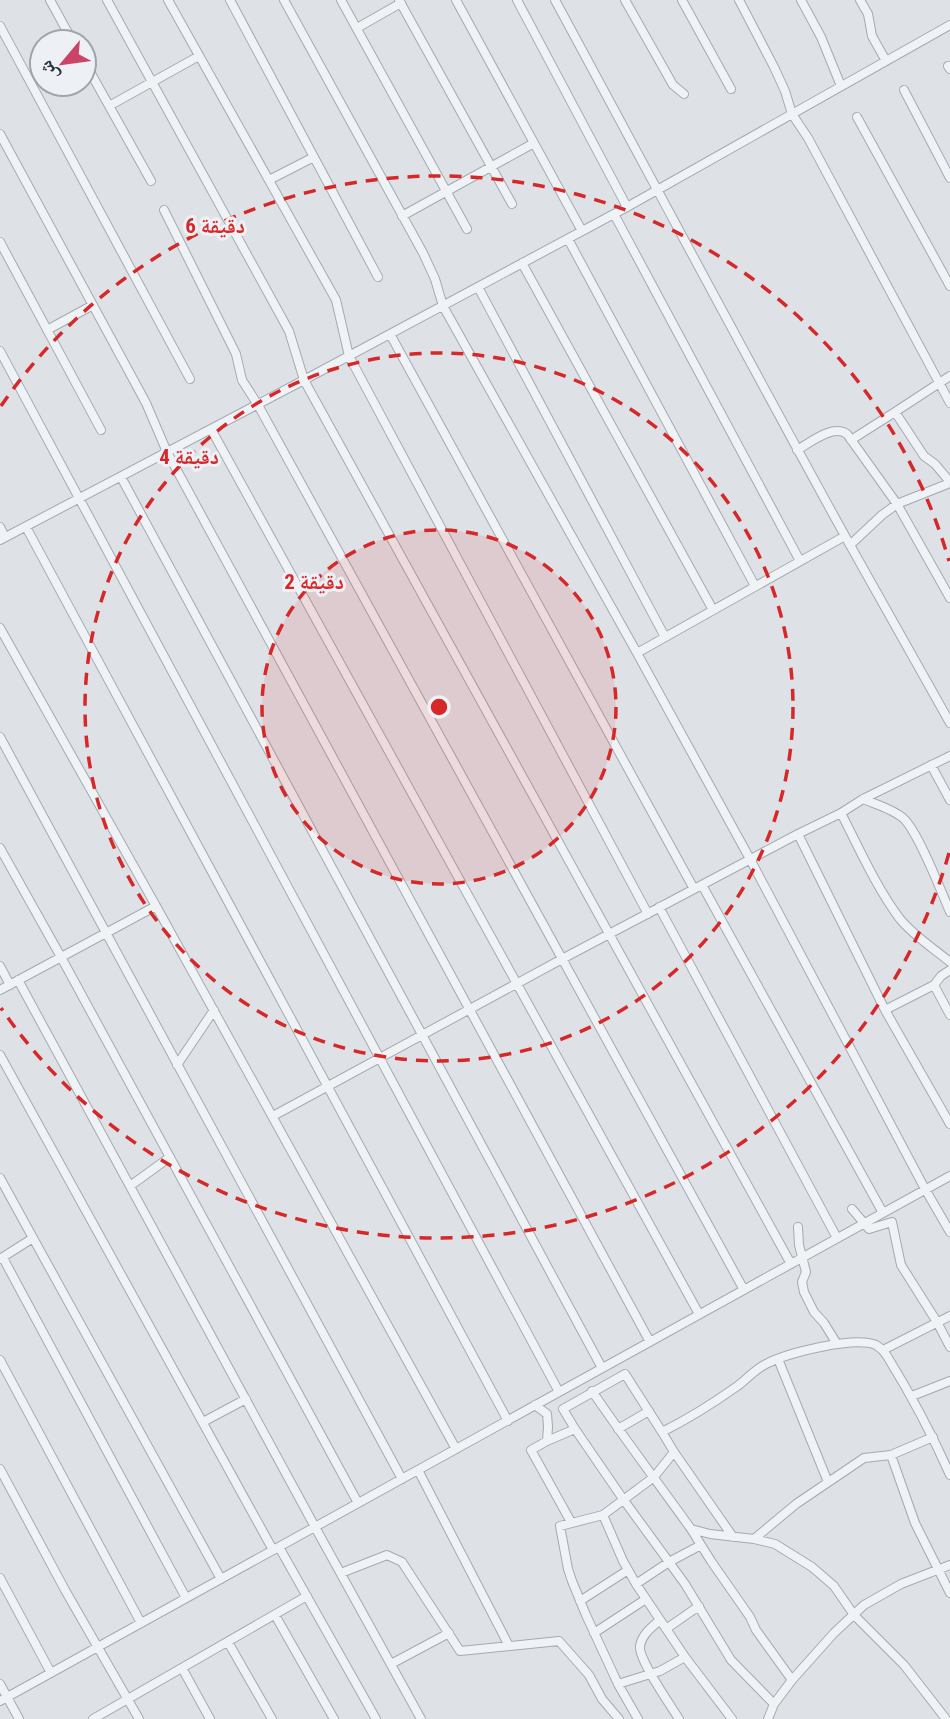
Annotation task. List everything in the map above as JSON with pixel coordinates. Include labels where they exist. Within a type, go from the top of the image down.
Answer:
[{"type":"street","points":[[50,0],[66,28]]},
{"type":"street","points":[[107,0],[289,331],[304,380],[791,1264]]},
{"type":"street","points":[[168,0],[335,300],[349,356],[648,914]]},
{"type":"street","points":[[230,0],[378,277]]},
{"type":"street","points":[[284,0],[435,279],[443,306],[750,859],[950,1232]]},
{"type":"street","points":[[341,0],[467,229]]},
{"type":"street","points":[[456,0],[582,231]]},
{"type":"street","points":[[517,0],[627,207]]},
{"type":"street","points":[[555,0],[797,450],[950,723]]},
{"type":"street","points":[[625,0],[673,85],[684,94]]},
{"type":"street","points":[[682,0],[731,89]]},
{"type":"street","points":[[739,0],[774,67],[792,114],[808,138],[950,403]]},
{"type":"street","points":[[801,0],[821,37],[841,86]]},
{"type":"street","points":[[860,0],[868,14],[873,36],[886,61]]},
{"type":"street","points":[[357,28],[400,2],[512,204]]},
{"type":"street","points":[[0,527],[3,538],[258,405],[658,190],[950,25]]},
{"type":"street","points":[[0,26],[190,379]]},
{"type":"street","points":[[109,106],[199,56]]},
{"type":"street","points":[[98,86],[150,181]]},
{"type":"street","points":[[904,89],[950,178]]},
{"type":"street","points":[[857,117],[950,286]]},
{"type":"street","points":[[0,134],[146,403],[167,452],[650,1342]]},
{"type":"street","points":[[402,216],[534,143]]},
{"type":"street","points":[[269,180],[314,157]]},
{"type":"street","points":[[164,210],[236,354],[242,380],[744,1290]]},
{"type":"street","points":[[614,214],[800,561]]},
{"type":"street","points":[[568,239],[755,586]]},
{"type":"street","points":[[0,242],[101,430]]},
{"type":"street","points":[[522,263],[713,610]]},
{"type":"street","points":[[478,287],[665,637]]},
{"type":"street","points":[[47,330],[93,305]]},
{"type":"street","points":[[390,334],[883,1213]]},
{"type":"street","points":[[0,351],[559,1392]]},
{"type":"street","points":[[851,440],[950,376]]},
{"type":"street","points":[[850,545],[897,504],[950,483],[935,464],[924,456],[895,412]]},
{"type":"street","points":[[211,429],[699,1314]]},
{"type":"street","points":[[797,450],[831,431],[843,431],[897,504],[950,598]]},
{"type":"street","points":[[121,477],[602,1368]]},
{"type":"street","points":[[26,527],[508,1420]]},
{"type":"street","points":[[637,653],[845,536]]},
{"type":"street","points":[[0,628],[456,1449]]},
{"type":"street","points":[[0,737],[402,1479]]},
{"type":"street","points":[[273,1116],[750,859],[950,756]]},
{"type":"street","points":[[932,765],[950,800]]},
{"type":"street","points":[[863,799],[906,820],[950,912]]},
{"type":"street","points":[[841,813],[881,889],[901,919],[950,962]]},
{"type":"street","points":[[798,834],[885,1010],[950,1124]]},
{"type":"street","points":[[0,848],[358,1503]]},
{"type":"street","points":[[0,990],[156,906]]},
{"type":"street","points":[[660,907],[837,1238]]},
{"type":"street","points":[[0,966],[14,983],[130,1186],[421,1719]]},
{"type":"street","points":[[885,1010],[934,985],[950,970]]},
{"type":"street","points":[[934,985],[950,1015]]},
{"type":"street","points":[[177,1065],[214,1010]]},
{"type":"street","points":[[0,1055],[203,1422],[276,1549],[307,1596],[376,1719]]},
{"type":"street","points":[[130,1186],[170,1157]]},
{"type":"street","points":[[4,1699],[950,1176]]},
{"type":"street","points":[[0,1178],[221,1579]]},
{"type":"street","points":[[852,1209],[869,1229],[892,1223],[901,1265],[950,1347]]},
{"type":"street","points":[[798,1227],[799,1245],[806,1272],[802,1282],[804,1292],[814,1312],[837,1344]]},
{"type":"street","points":[[33,1238],[1,1258],[186,1598]]},
{"type":"street","points":[[883,1350],[950,1316]]},
{"type":"street","points":[[662,1432],[711,1404],[766,1363],[809,1349],[837,1344],[868,1343],[883,1350],[912,1396],[950,1475]]},
{"type":"street","points":[[778,1359],[828,1482]]},
{"type":"street","points":[[0,1360],[141,1623]]},
{"type":"street","points":[[733,1536],[674,1452],[625,1374],[563,1409],[699,1606],[731,1660],[774,1704]]},
{"type":"street","points":[[912,1396],[950,1381]]},
{"type":"street","points":[[592,1391],[691,1529],[756,1630],[792,1680]]},
{"type":"street","points":[[203,1422],[246,1399]]},
{"type":"street","points":[[535,1405],[547,1414],[547,1441]]},
{"type":"street","points":[[618,1429],[649,1411]]},
{"type":"street","points":[[571,1522],[531,1450],[575,1429]]},
{"type":"street","points":[[754,1539],[796,1504],[864,1458],[891,1455],[933,1437]]},
{"type":"street","points":[[638,1719],[618,1684],[580,1601],[568,1569],[560,1526],[603,1514],[654,1477],[674,1452]]},
{"type":"street","points":[[891,1455],[915,1523],[950,1593]]},
{"type":"street","points":[[0,1469],[139,1719]]},
{"type":"street","points":[[418,1470],[509,1646]]},
{"type":"street","points":[[603,1514],[636,1584],[685,1657],[732,1719]]},
{"type":"street","points":[[691,1529],[775,1544],[822,1575],[834,1586],[854,1615],[904,1665],[946,1719]]},
{"type":"street","points":[[636,1584],[701,1545]]},
{"type":"street","points":[[341,1573],[387,1555],[402,1562],[460,1651],[559,1641],[589,1675],[602,1699],[619,1719]]},
{"type":"street","points":[[768,1719],[774,1704],[792,1680],[834,1633],[864,1605],[882,1594],[950,1564]]},
{"type":"street","points":[[580,1601],[628,1570]]},
{"type":"street","points":[[0,1578],[51,1673]]},
{"type":"street","points":[[93,1719],[307,1596]]},
{"type":"street","points":[[594,1633],[646,1599]]},
{"type":"street","points":[[666,1629],[699,1606]]},
{"type":"street","points":[[275,1615],[334,1719]]},
{"type":"street","points":[[660,1620],[646,1633],[639,1648],[651,1674],[679,1719]]},
{"type":"street","points":[[391,1664],[449,1633]]},
{"type":"street","points":[[228,1642],[272,1719]]},
{"type":"street","points":[[618,1684],[670,1667],[685,1657]]},
{"type":"street","points":[[182,1668],[210,1719]]},
{"type":"street","points":[[0,1684],[4,1699],[19,1719]]}]
